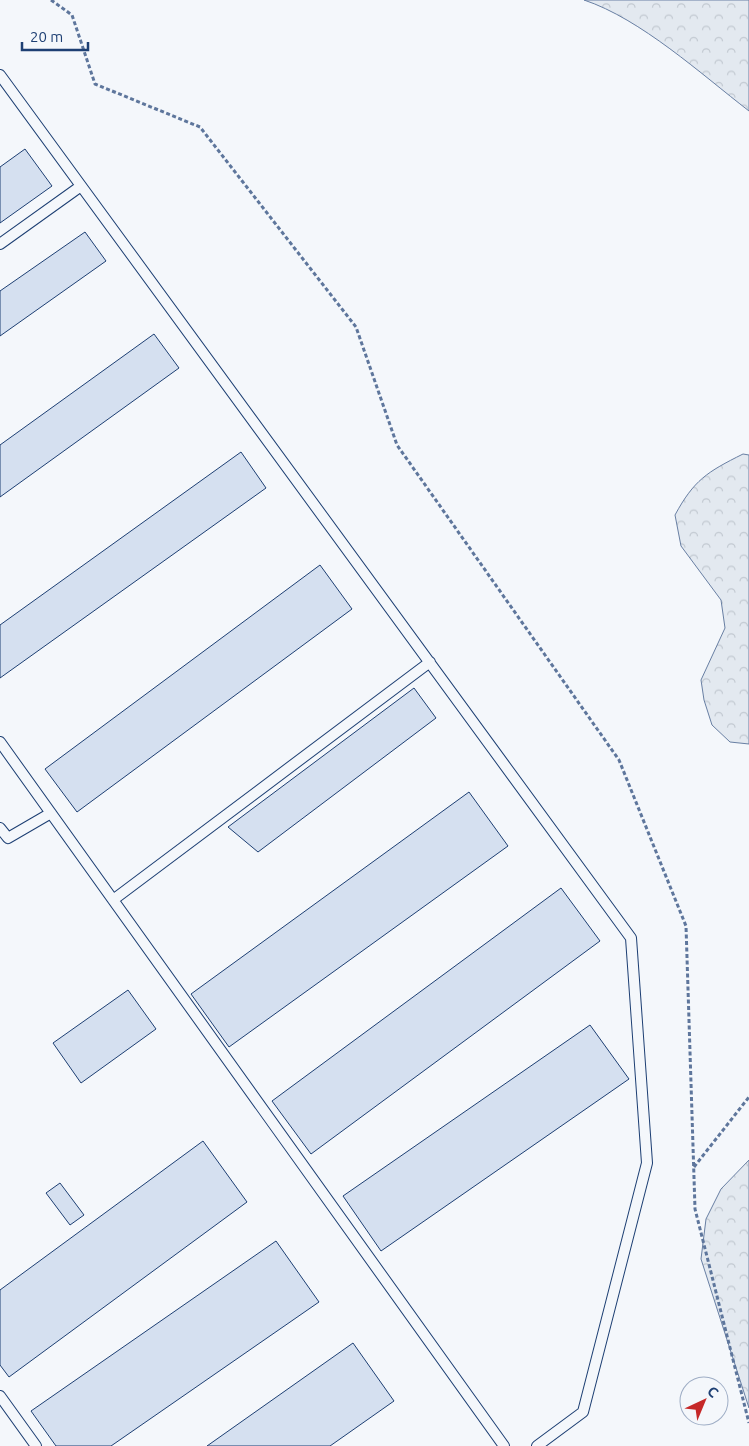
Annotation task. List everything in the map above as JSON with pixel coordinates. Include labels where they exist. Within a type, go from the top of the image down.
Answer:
[{"type":"lane","points":[[0,75],[632,938],[647,1163],[583,1412],[537,1446]]},
{"type":"lane","points":[[0,244],[81,186]]},
{"type":"lane","points":[[113,900],[430,662]]},
{"type":"lane","points":[[0,742],[504,1446]]},
{"type":"lane","points":[[0,828],[8,838],[51,813]]},
{"type":"lane","points":[[0,1396],[36,1446]]},
{"type":"path","points":[[51,0],[72,15],[95,84],[200,127],[356,327],[397,445],[619,760],[686,926],[695,1209],[749,1423]]},
{"type":"path","points":[[693,1167],[749,1097]]},
{"type":"green space","points":[[584,0],[749,0],[749,111],[649,34],[627,20]]},
{"type":"green space","points":[[743,454],[749,455],[749,744],[730,742],[712,725],[704,700],[701,680],[725,628],[721,600],[681,546],[675,515],[695,485],[720,466]]},
{"type":"green space","points":[[749,1160],[749,1408],[701,1259],[706,1219],[721,1189]]},
{"type":"building","points":[[25,149],[52,186],[0,223],[0,167]]},
{"type":"building","points":[[85,232],[106,261],[0,336],[0,291]]},
{"type":"building","points":[[154,334],[179,368],[0,497],[0,445]]},
{"type":"building","points":[[241,452],[266,488],[0,678],[0,625]]},
{"type":"building","points":[[320,565],[352,609],[77,812],[45,769]]},
{"type":"building","points":[[414,688],[436,718],[258,852],[228,827]]},
{"type":"building","points":[[469,792],[508,846],[229,1047],[191,994]]},
{"type":"building","points":[[561,888],[600,941],[311,1154],[272,1101]]},
{"type":"building","points":[[128,990],[156,1029],[81,1083],[53,1043]]},
{"type":"building","points":[[590,1025],[629,1079],[381,1251],[343,1196]]},
{"type":"building","points":[[203,1141],[247,1202],[9,1377],[0,1365],[0,1290]]},
{"type":"building","points":[[60,1183],[84,1215],[70,1225],[46,1193]]},
{"type":"building","points":[[276,1241],[319,1302],[111,1446],[56,1446],[31,1411]]},
{"type":"building","points":[[353,1343],[394,1401],[330,1446],[207,1446]]}]
